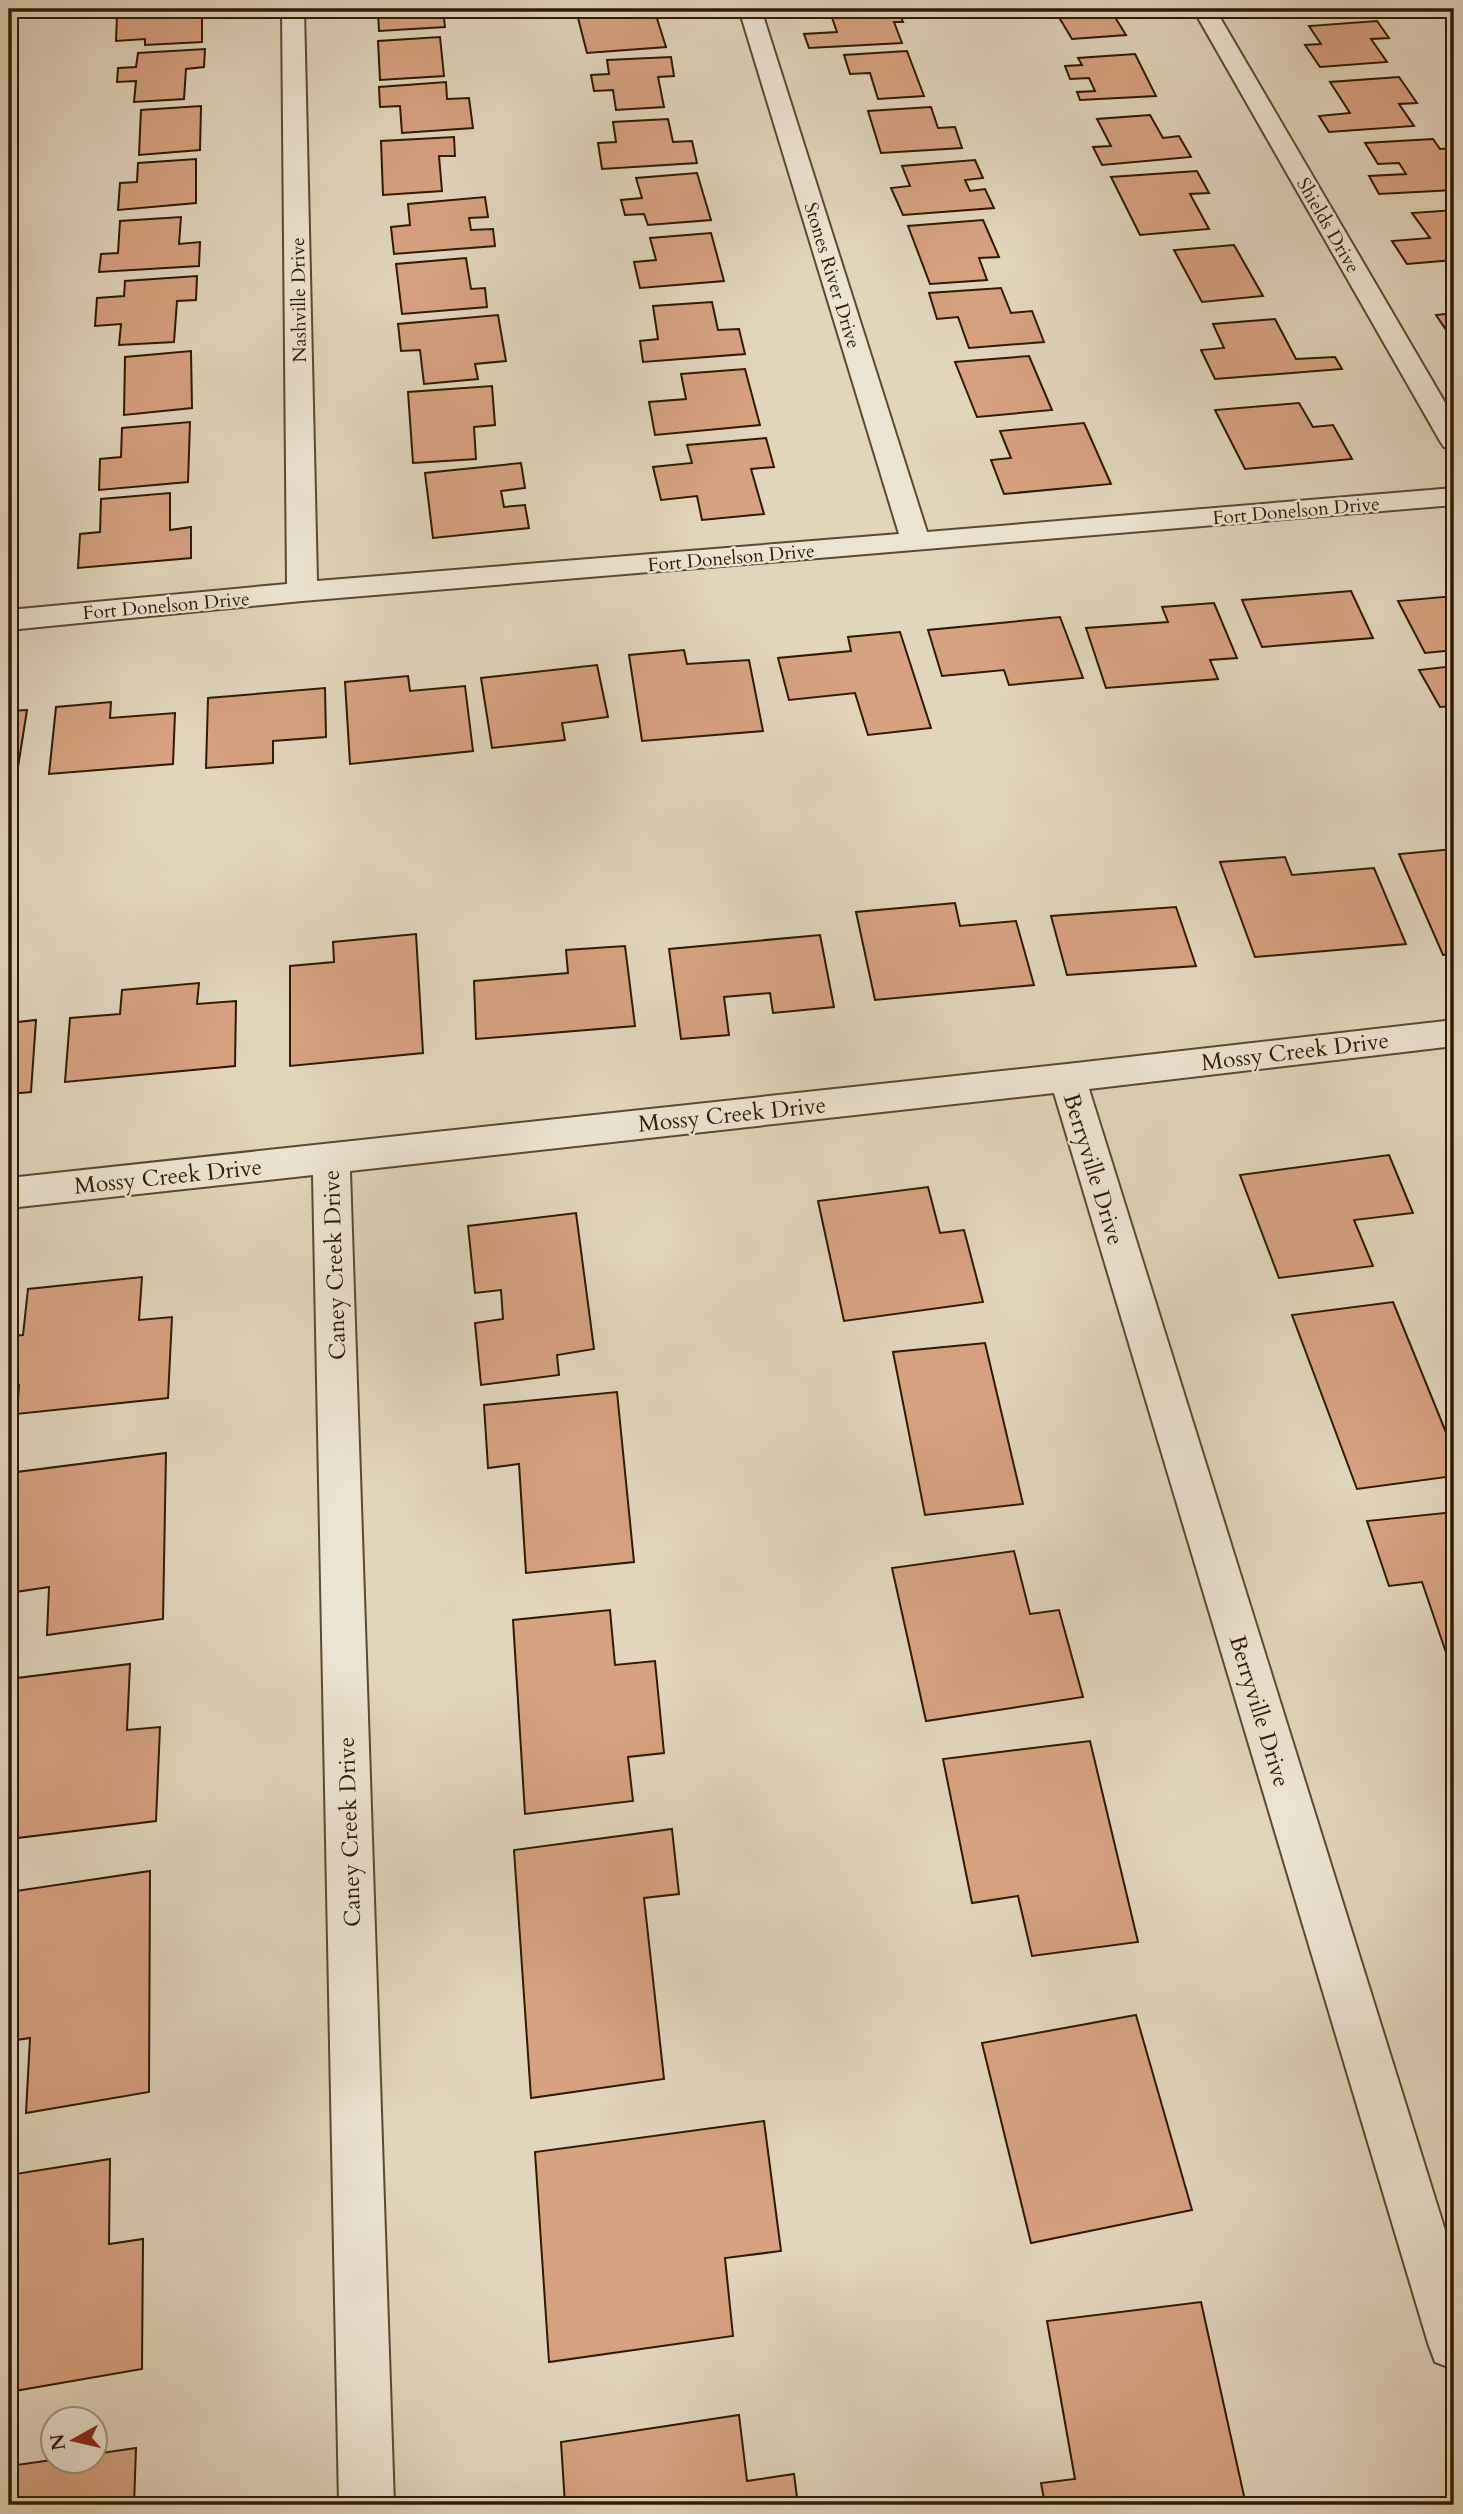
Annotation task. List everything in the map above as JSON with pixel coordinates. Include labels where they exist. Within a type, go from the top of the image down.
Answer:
[{"type":"street","name":"Nashville Drive","points":[[293,9],[302,592]]},
{"type":"street","name":"Stones River Drive","points":[[751,9],[916,541]]},
{"type":"street","name":"Shields Drive","points":[[1203,9],[1454,441]]},
{"type":"street","name":"Fort Donelson Drive","points":[[9,620],[302,592],[1454,496]]},
{"type":"street","name":"Mossy Creek Drive","points":[[9,1193],[1066,1078],[1454,1032]]},
{"type":"street","name":"Berryville Drive","points":[[1066,1078],[1454,2343]]},
{"type":"street","name":"Caney Creek Drive","points":[[331,1158],[366,2505]]},
{"type":"building","points":[[148,9],[202,9],[202,42],[145,45],[145,39],[116,41],[117,15],[148,13]]},
{"type":"building","points":[[443,9],[445,27],[379,31],[378,11]]},
{"type":"building","points":[[654,9],[666,47],[587,53],[577,14]]},
{"type":"building","points":[[829,9],[898,9],[903,22],[894,22],[902,43],[809,48],[804,34],[837,32]]},
{"type":"building","points":[[1054,9],[1110,9],[1126,35],[1072,39]]},
{"type":"building","points":[[1377,21],[1389,38],[1371,39],[1387,62],[1320,67],[1305,45],[1321,44],[1309,26]]},
{"type":"building","points":[[440,37],[444,76],[380,80],[378,41]]},
{"type":"building","points":[[205,49],[204,67],[186,69],[184,99],[134,102],[136,81],[117,82],[118,68],[136,67],[138,53]]},
{"type":"building","points":[[907,51],[924,96],[878,99],[870,73],[850,74],[844,55]]},
{"type":"building","points":[[1135,54],[1156,96],[1080,100],[1077,92],[1095,91],[1089,78],[1070,79],[1065,66],[1082,65],[1078,58]]},
{"type":"building","points":[[671,57],[674,76],[658,77],[664,107],[616,110],[613,90],[594,91],[591,75],[609,74],[607,60]]},
{"type":"building","points":[[1399,77],[1417,103],[1399,104],[1414,126],[1329,132],[1319,116],[1350,113],[1330,82]]},
{"type":"building","points":[[446,82],[447,99],[469,98],[473,128],[402,133],[400,106],[380,107],[379,87]]},
{"type":"building","points":[[201,106],[200,150],[139,155],[141,110]]},
{"type":"building","points":[[931,107],[938,128],[955,127],[962,148],[881,153],[868,111]]},
{"type":"building","points":[[1150,115],[1163,138],[1179,136],[1191,157],[1102,165],[1093,147],[1111,146],[1097,119]]},
{"type":"building","points":[[668,119],[673,142],[692,141],[697,163],[602,169],[598,143],[616,142],[613,122]]},
{"type":"building","points":[[454,137],[455,156],[439,156],[442,191],[383,195],[381,141]]},
{"type":"building","points":[[1433,139],[1440,149],[1454,148],[1454,190],[1379,194],[1369,176],[1406,174],[1399,163],[1378,164],[1365,143]]},
{"type":"building","points":[[196,159],[196,203],[118,210],[120,183],[137,182],[138,163]]},
{"type":"building","points":[[975,160],[983,178],[965,180],[970,191],[985,189],[994,208],[903,215],[891,188],[910,186],[902,166]]},
{"type":"building","points":[[1197,171],[1209,193],[1190,194],[1209,229],[1140,235],[1111,177]]},
{"type":"building","points":[[697,173],[711,220],[648,225],[644,214],[625,215],[621,200],[642,198],[636,178]]},
{"type":"building","points":[[485,197],[488,217],[469,218],[471,230],[493,229],[495,246],[394,254],[391,227],[410,225],[408,204]]},
{"type":"building","points":[[1454,210],[1454,260],[1407,264],[1392,241],[1430,238],[1412,213]]},
{"type":"building","points":[[181,217],[179,244],[200,242],[199,266],[99,272],[101,254],[118,253],[120,221]]},
{"type":"building","points":[[983,220],[999,257],[979,258],[987,280],[930,284],[908,226]]},
{"type":"building","points":[[711,233],[724,281],[640,288],[634,262],[656,260],[650,238]]},
{"type":"building","points":[[1234,245],[1263,296],[1202,302],[1174,250]]},
{"type":"building","points":[[466,258],[471,289],[485,288],[487,307],[402,314],[396,264]]},
{"type":"building","points":[[197,276],[196,300],[177,301],[174,342],[119,345],[121,324],[95,326],[97,298],[124,296],[125,281]]},
{"type":"building","points":[[1001,288],[1011,313],[1032,311],[1044,342],[969,348],[958,317],[937,319],[929,293]]},
{"type":"building","points":[[712,302],[718,330],[739,329],[745,354],[643,362],[640,341],[658,339],[653,306]]},
{"type":"building","points":[[1454,313],[1454,340],[1453,340],[1436,315]]},
{"type":"building","points":[[498,315],[506,361],[475,364],[478,379],[424,384],[420,350],[401,351],[398,324]]},
{"type":"building","points":[[1275,319],[1296,359],[1335,357],[1342,369],[1215,379],[1201,350],[1224,348],[1213,324]]},
{"type":"building","points":[[191,351],[192,408],[124,415],[125,357]]},
{"type":"building","points":[[1029,356],[1052,410],[977,417],[955,362]]},
{"type":"building","points":[[745,369],[760,425],[655,435],[649,402],[686,399],[681,374]]},
{"type":"building","points":[[492,386],[495,425],[474,427],[476,459],[413,463],[408,392]]},
{"type":"building","points":[[1299,403],[1313,427],[1333,425],[1352,459],[1245,469],[1215,410]]},
{"type":"building","points":[[190,422],[188,482],[99,490],[100,459],[121,457],[122,428]]},
{"type":"building","points":[[1084,423],[1111,484],[1004,494],[991,460],[1011,458],[1000,431]]},
{"type":"building","points":[[766,438],[774,467],[751,469],[764,514],[702,520],[697,496],[661,500],[653,467],[692,463],[687,445]]},
{"type":"building","points":[[521,463],[525,488],[501,491],[504,507],[525,505],[529,528],[433,538],[425,473]]},
{"type":"building","points":[[170,493],[170,530],[191,527],[191,558],[78,568],[80,534],[100,532],[101,499]]},
{"type":"building","points":[[1351,591],[1373,638],[1262,647],[1242,600]]},
{"type":"building","points":[[1454,596],[1454,650],[1425,653],[1398,601]]},
{"type":"building","points":[[1214,603],[1237,658],[1210,660],[1218,679],[1106,688],[1086,628],[1168,622],[1162,607]]},
{"type":"building","points":[[1060,617],[1083,678],[1009,685],[1004,670],[942,676],[928,630]]},
{"type":"building","points":[[900,632],[931,728],[868,735],[855,693],[789,700],[778,658],[851,651],[848,637]]},
{"type":"building","points":[[684,650],[687,664],[749,660],[763,731],[642,741],[629,655]]},
{"type":"building","points":[[597,665],[608,717],[562,723],[565,740],[492,748],[481,678]]},
{"type":"building","points":[[1454,666],[1454,706],[1440,707],[1419,670]]},
{"type":"building","points":[[408,676],[410,691],[465,686],[473,751],[350,764],[345,682]]},
{"type":"building","points":[[325,688],[326,737],[273,741],[273,763],[206,768],[208,698]]},
{"type":"building","points":[[111,702],[110,718],[175,713],[173,764],[49,774],[56,707]]},
{"type":"building","points":[[27,710],[18,767],[9,767],[9,711]]},
{"type":"building","points":[[1454,849],[1454,954],[1443,955],[1399,854]]},
{"type":"building","points":[[1285,857],[1292,875],[1374,868],[1406,944],[1255,957],[1220,862]]},
{"type":"building","points":[[955,903],[960,926],[1016,921],[1034,985],[875,1000],[856,912]]},
{"type":"building","points":[[1176,907],[1196,966],[1067,975],[1051,916]]},
{"type":"building","points":[[416,934],[423,1053],[290,1066],[290,966],[334,962],[333,942]]},
{"type":"building","points":[[820,935],[834,1007],[773,1013],[770,993],[724,997],[729,1035],[681,1039],[669,949]]},
{"type":"building","points":[[625,946],[635,1026],[476,1039],[474,981],[568,973],[566,950]]},
{"type":"building","points":[[199,983],[197,1004],[236,1001],[235,1066],[65,1082],[70,1018],[120,1014],[122,990]]},
{"type":"building","points":[[36,1020],[31,1092],[9,1094],[9,1023]]},
{"type":"building","points":[[1389,1155],[1413,1213],[1354,1220],[1373,1266],[1279,1278],[1240,1175]]},
{"type":"building","points":[[928,1187],[940,1233],[964,1230],[983,1302],[844,1321],[818,1201]]},
{"type":"building","points":[[576,1213],[594,1349],[557,1355],[559,1375],[481,1385],[475,1323],[503,1319],[501,1290],[475,1293],[468,1226]]},
{"type":"building","points":[[142,1277],[139,1320],[172,1317],[168,1398],[17,1414],[19,1385],[9,1386],[9,1336],[23,1335],[28,1289]]},
{"type":"building","points":[[1393,1302],[1454,1452],[1454,1476],[1357,1489],[1292,1315]]},
{"type":"building","points":[[985,1343],[1023,1504],[925,1515],[893,1352]]},
{"type":"building","points":[[617,1392],[634,1562],[526,1573],[519,1464],[488,1468],[484,1405]]},
{"type":"building","points":[[166,1453],[163,1619],[47,1635],[49,1587],[9,1593],[17,1472]]},
{"type":"building","points":[[1454,1512],[1454,1676],[1422,1582],[1389,1586],[1367,1521]]},
{"type":"building","points":[[1014,1551],[1030,1614],[1059,1610],[1083,1697],[926,1721],[892,1568]]},
{"type":"building","points":[[610,1610],[615,1665],[655,1661],[664,1753],[628,1757],[633,1801],[525,1814],[513,1620]]},
{"type":"building","points":[[130,1664],[127,1730],[160,1727],[156,1821],[9,1839],[9,1679]]},
{"type":"building","points":[[1090,1741],[1138,1942],[1032,1956],[1018,1896],[972,1903],[943,1759]]},
{"type":"building","points":[[672,1829],[679,1894],[644,1898],[664,2079],[531,2098],[514,1850]]},
{"type":"building","points":[[150,1871],[149,2092],[26,2113],[30,2038],[9,2041],[9,1892]]},
{"type":"building","points":[[1136,2015],[1192,2210],[1031,2243],[982,2043]]},
{"type":"building","points":[[764,2121],[781,2251],[725,2258],[733,2336],[549,2362],[535,2152]]},
{"type":"building","points":[[110,2159],[109,2244],[143,2239],[142,2369],[9,2392],[9,2175]]},
{"type":"building","points":[[1201,2302],[1246,2505],[1045,2505],[1041,2483],[1075,2479],[1047,2321]]},
{"type":"building","points":[[739,2415],[747,2481],[794,2474],[798,2505],[565,2505],[561,2442]]},
{"type":"building","points":[[136,2448],[134,2505],[9,2505],[9,2466],[38,2462],[38,2476],[108,2476],[108,2452]]}]
